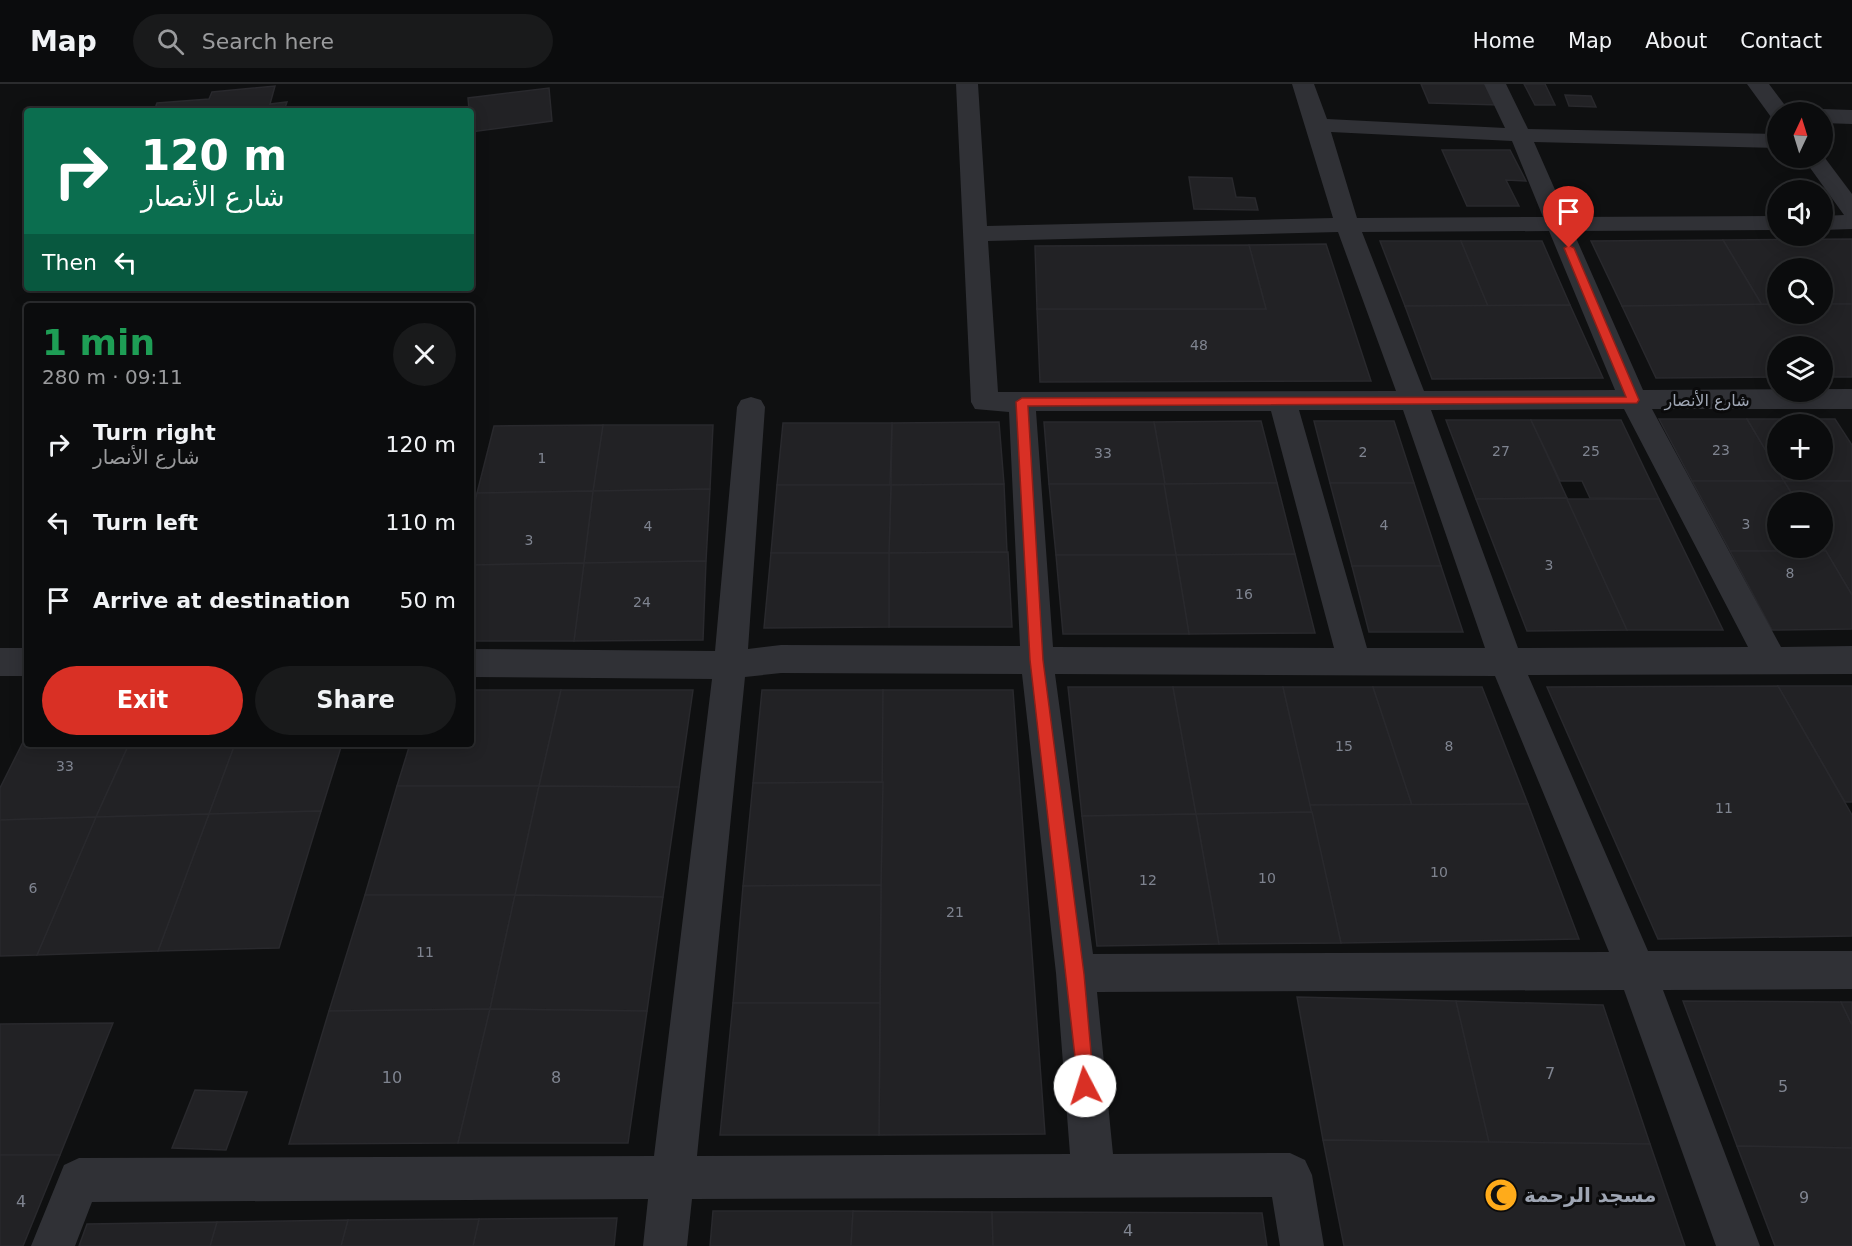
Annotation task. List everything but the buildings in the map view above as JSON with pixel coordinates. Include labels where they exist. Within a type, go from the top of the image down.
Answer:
[{"type":"street","points":[[967,84],[975,234],[1347,225],[1560,226],[1767,223]]},
{"type":"street","points":[[1303,84],[1318,125],[1347,225],[1414,401],[1506,663],[1637,972],[1738,1246]]},
{"type":"street","points":[[1495,84],[1560,226],[1633,400],[1771,660]]},
{"type":"street","points":[[1758,84],[1772,102]]},
{"type":"street","points":[[1833,116],[1852,117]]},
{"type":"street","points":[[1318,125],[1520,135],[1767,141]]},
{"type":"street","points":[[1821,168],[1852,210]]},
{"type":"street","points":[[1833,223],[1852,222]]},
{"type":"street","name":"شارع الأنصار","points":[[975,234],[985,402],[1633,400],[1848,404]]},
{"type":"street","points":[[1282,401],[1354,661]]},
{"type":"street","points":[[1022,402],[1037,660],[1076,974],[1093,1175]]},
{"type":"street","points":[[665,1246],[730,664],[751,406]]},
{"type":"street","points":[[474,663],[730,664],[781,658],[1506,663],[1852,660]]},
{"type":"street","points":[[0,662],[24,662]]},
{"type":"street","points":[[1076,974],[1852,970]]},
{"type":"street","points":[[53,1246],[79,1180],[1093,1175],[1290,1175],[1302,1246]]},
{"type":"place","name":"مسجد الرحمة","points":[[1501,1195]]},
{"type":"route","points":[[1085,1086],[1076,974],[1037,660],[1022,402],[1633,400],[1569,248]]}]
